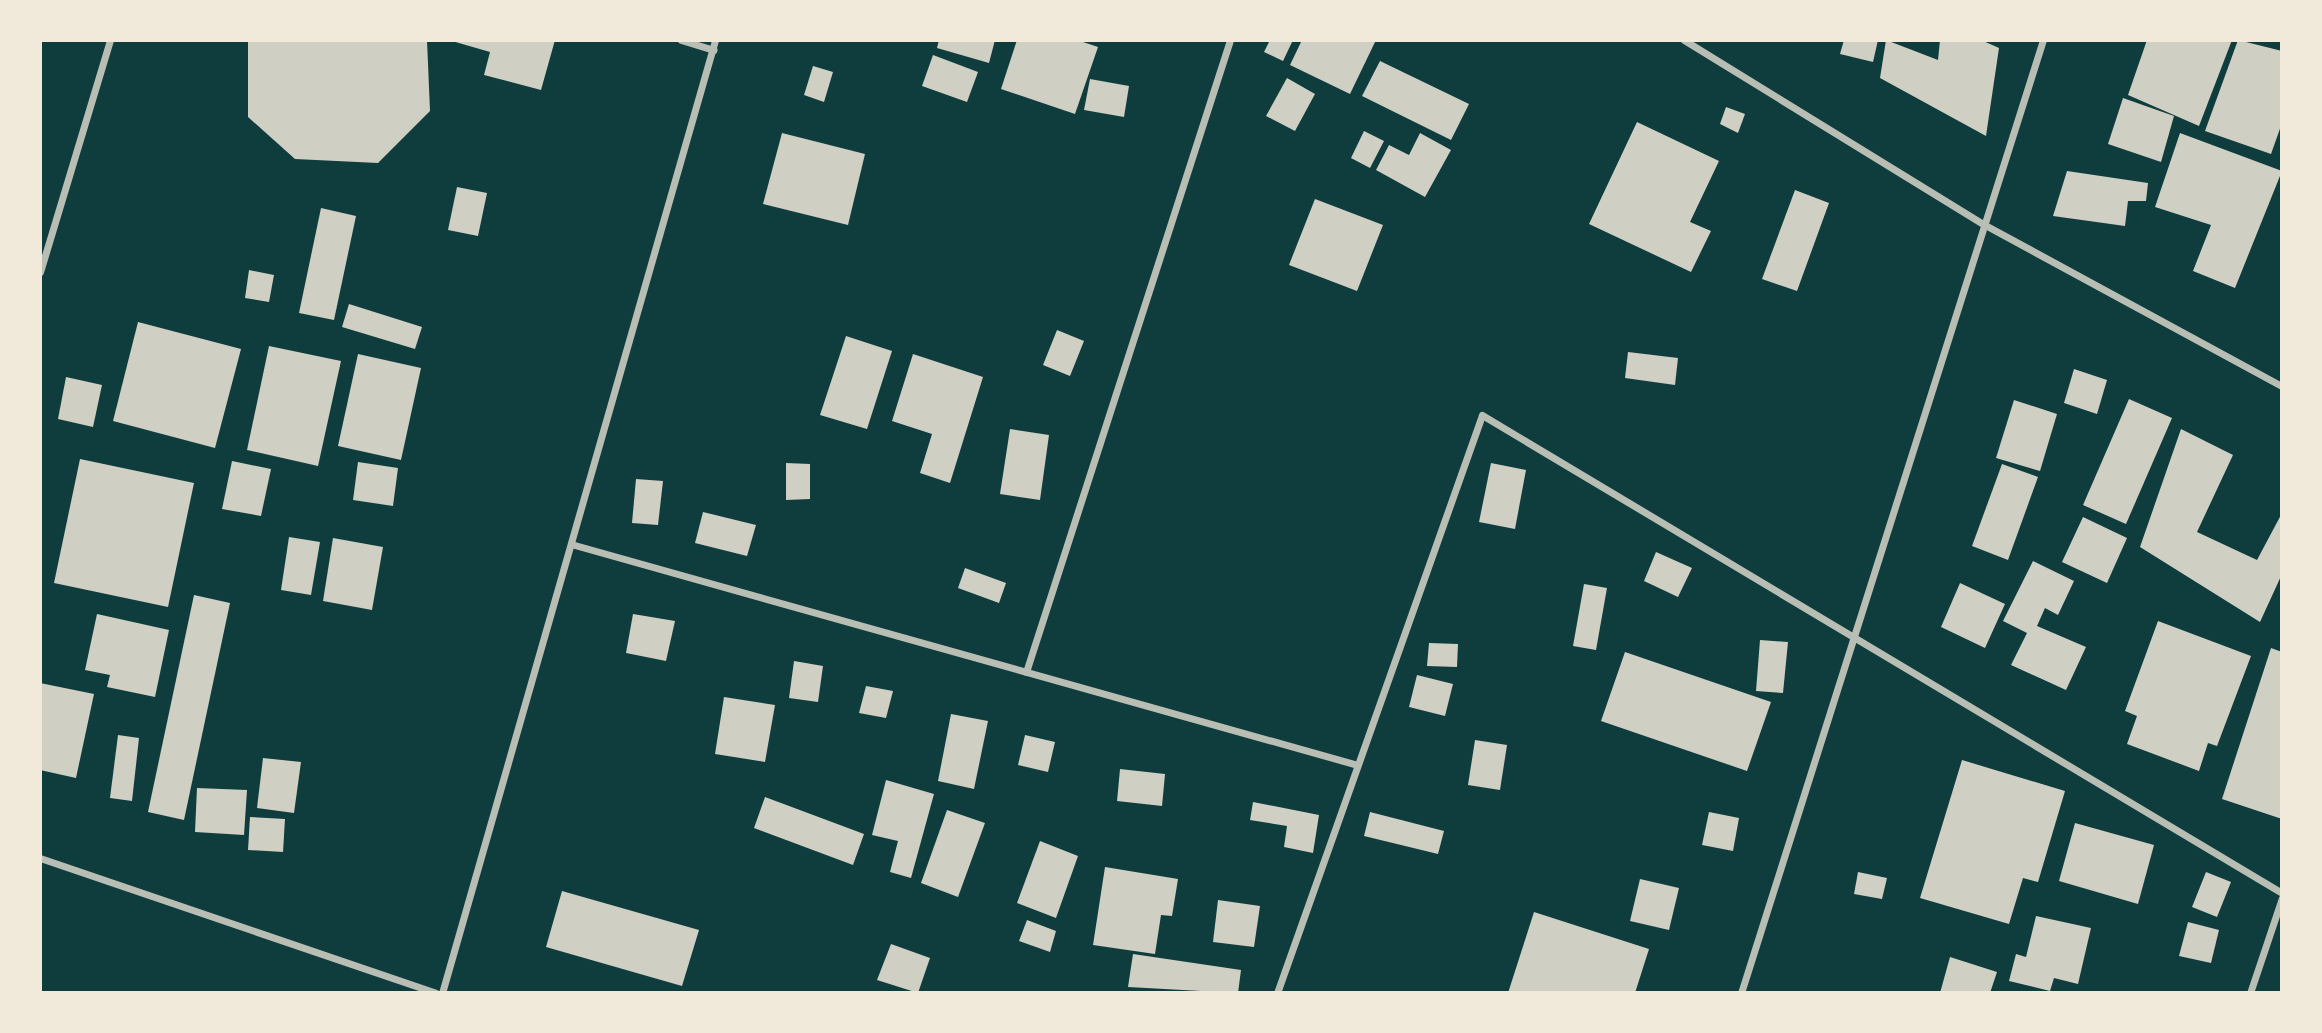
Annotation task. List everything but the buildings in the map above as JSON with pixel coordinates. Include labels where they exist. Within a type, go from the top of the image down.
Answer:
[{"type":"street","points":[[40,272],[110,40]]},
{"type":"street","points":[[681,40],[713,50]]},
{"type":"street","points":[[442,993],[715,40]]},
{"type":"street","points":[[1026,673],[1230,40]]},
{"type":"street","points":[[1684,40],[1985,225],[2282,386]]},
{"type":"street","points":[[1741,993],[2043,40]]},
{"type":"street","points":[[1277,993],[1354,764],[1482,415],[1854,635],[2282,896],[2250,993]]},
{"type":"street","points":[[571,544],[1354,764]]},
{"type":"street","points":[[40,858],[436,993]]}]
